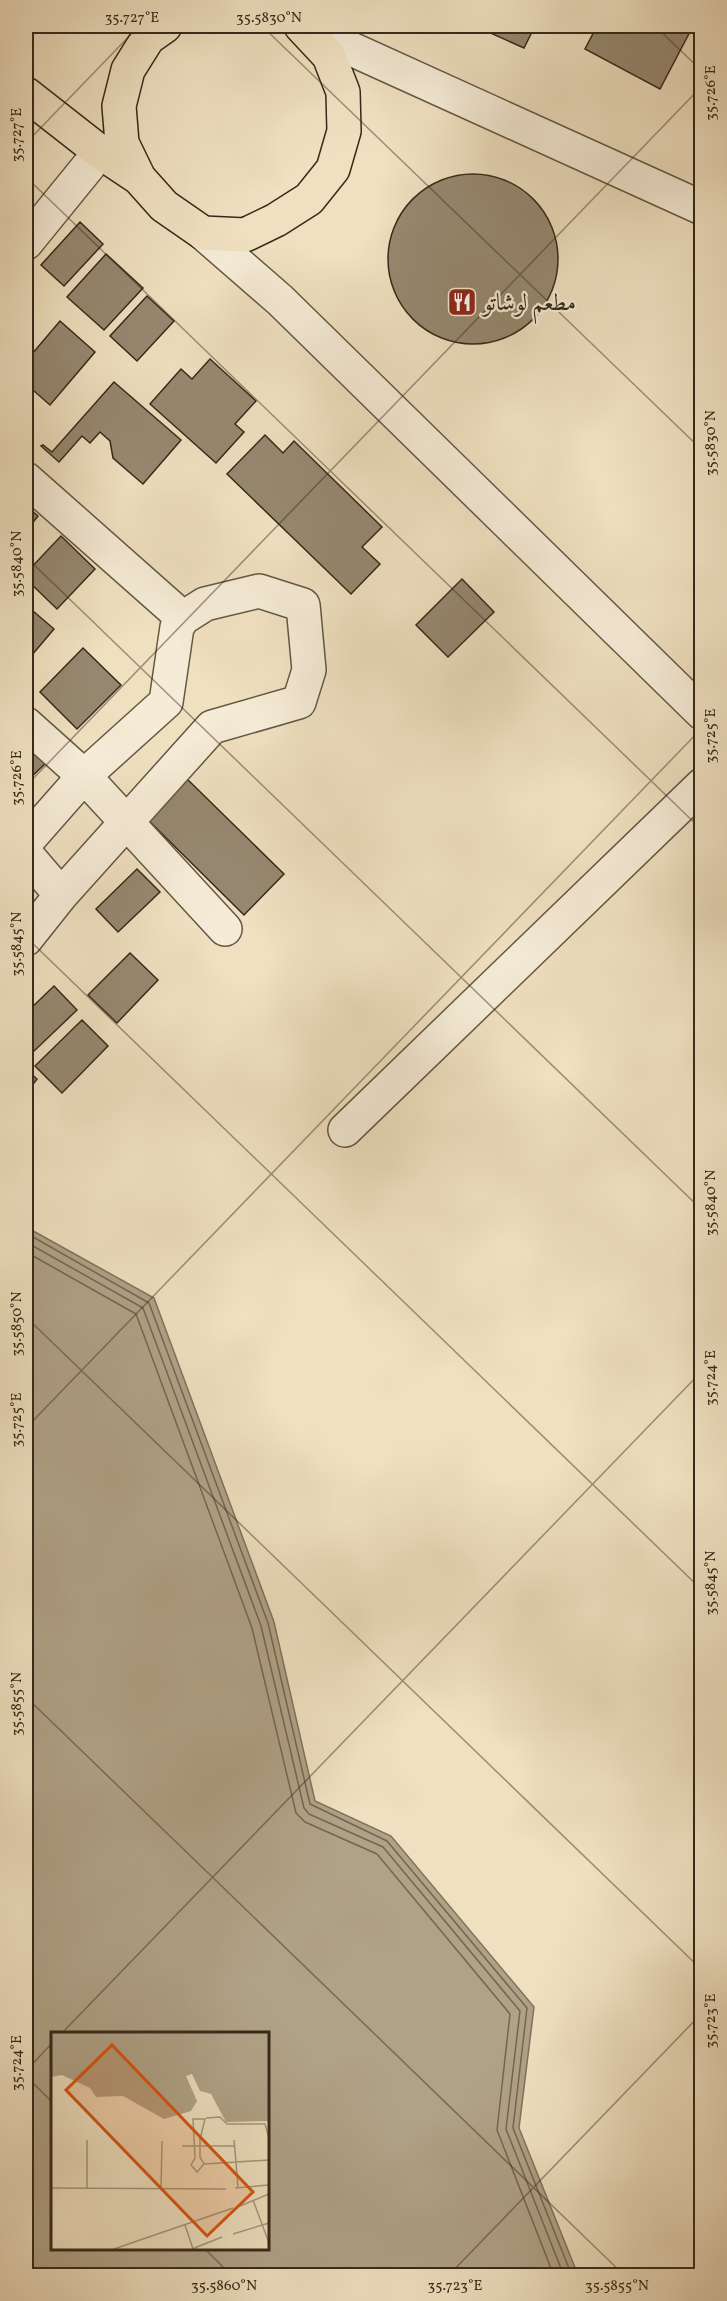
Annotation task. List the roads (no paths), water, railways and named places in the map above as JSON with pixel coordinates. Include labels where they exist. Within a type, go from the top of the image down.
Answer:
[{"type":"main road","points":[[139,178],[122,143],[119,106],[128,70],[148,38],[165,26]]},
{"type":"main road","points":[[26,94],[100,152],[139,178],[164,206],[203,233],[245,235],[276,220],[309,199],[333,169],[344,131],[343,92],[328,56],[302,26]]},
{"type":"street","points":[[302,26],[702,208]]},
{"type":"street","points":[[26,243],[100,152]]},
{"type":"street","points":[[203,233],[280,300],[702,713]]},
{"type":"street","points":[[26,479],[183,618]]},
{"type":"street","points":[[26,842],[84,776],[166,702],[177,627],[183,618],[205,604],[259,591],[303,605],[309,670],[299,702],[212,727],[61,895],[26,939]]},
{"type":"street","points":[[26,724],[84,776],[225,929]]},
{"type":"street","points":[[345,1130],[702,785]]},
{"type":"street","points":[[26,854],[61,895]]},
{"type":"water","points":[[26,1227],[154,1298],[274,1622],[315,1801],[391,1836],[534,2007],[519,2128],[578,2275],[26,2275]]},
{"type":"place","name":"مطعم لوشاتو","points":[[462,302]]}]
